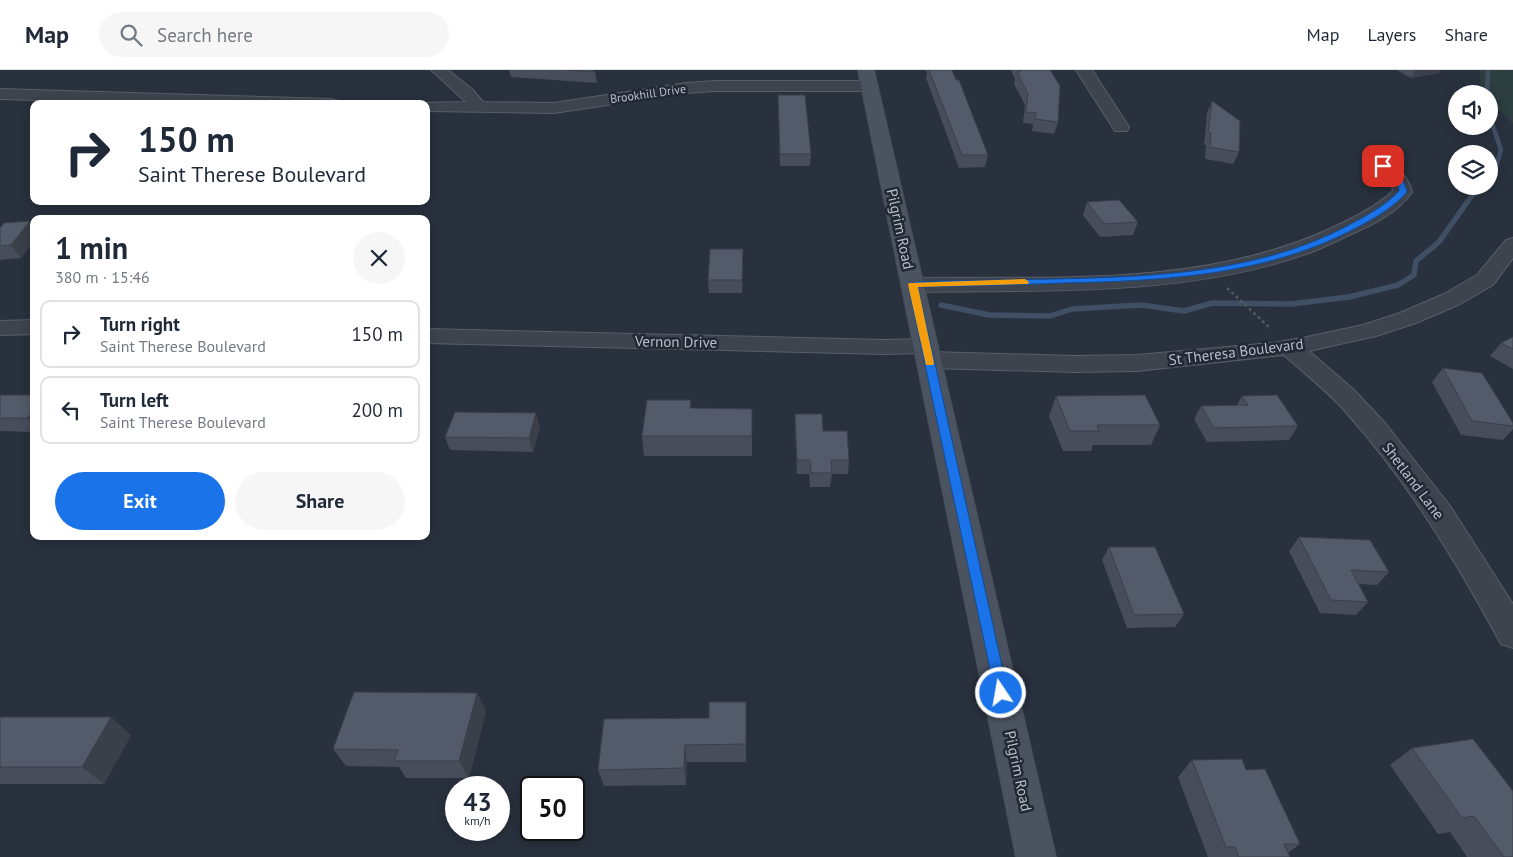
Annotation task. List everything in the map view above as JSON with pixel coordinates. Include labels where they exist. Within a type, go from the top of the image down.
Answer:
[{"type":"main road","name":"Pilgrim Road","points":[[868,78],[1036,857]]},
{"type":"street","points":[[439,70],[467,93],[479,107]]},
{"type":"street","points":[[1084,70],[1121,127]]},
{"type":"street","name":"Brookhill Drive","points":[[430,106],[554,108],[714,86],[868,78]]},
{"type":"street","points":[[0,94],[199,100]]},
{"type":"street","points":[[912,285],[1137,279],[1186,274],[1250,263],[1287,254],[1331,238],[1371,216],[1397,198],[1403,192],[1401,183],[1383,166]]},
{"type":"street","name":"St Theresa Boulevard","points":[[927,353],[1058,364],[1137,363],[1280,338],[1368,331],[1408,318],[1452,300],[1485,280],[1513,244]]},
{"type":"street","points":[[0,328],[30,327]]},
{"type":"street","name":"Vernon Drive","points":[[430,336],[884,347],[927,353]]},
{"type":"street","name":"Shetland Lane","points":[[1280,338],[1351,403],[1400,461],[1430,500],[1484,582],[1513,634]]},
{"type":"path","points":[[1224,285],[1280,338]]},
{"type":"shaded area","points":[[1479,70],[1513,70],[1513,124],[1498,108],[1498,85],[1482,85]]},
{"type":"building","points":[[567,70],[592,70],[595,72]]},
{"type":"building","points":[[929,70],[952,70],[956,80],[959,80],[988,155],[962,155]]},
{"type":"building","points":[[1019,70],[1050,70],[1060,86],[1058,122],[1035,119],[1036,113],[1026,112],[1028,94],[1017,72],[1021,72]]},
{"type":"building","points":[[778,95],[805,95],[811,154],[780,154]]},
{"type":"building","points":[[1212,101],[1240,121],[1239,152],[1210,147],[1211,133],[1208,133]]},
{"type":"building","points":[[1119,200],[1138,222],[1104,224],[1087,202]]},
{"type":"building","points":[[30,221],[11,245],[0,246],[0,228],[4,223]]},
{"type":"building","points":[[710,249],[743,249],[742,280],[708,280]]},
{"type":"building","points":[[1513,337],[1513,349],[1501,343]]},
{"type":"building","points":[[1443,368],[1482,373],[1513,423],[1513,426],[1472,421]]},
{"type":"building","points":[[0,395],[30,395],[30,415],[27,418],[0,418]]},
{"type":"building","points":[[1145,395],[1160,425],[1097,425],[1099,431],[1070,431],[1056,396]]},
{"type":"building","points":[[1277,395],[1298,426],[1214,428],[1201,406],[1248,405],[1242,396]]},
{"type":"building","points":[[647,400],[691,400],[690,408],[752,409],[752,436],[642,436]]},
{"type":"building","points":[[455,412],[536,413],[529,438],[445,437]]},
{"type":"building","points":[[795,414],[822,414],[823,431],[847,431],[849,460],[831,460],[832,473],[811,473],[810,460],[797,460]]},
{"type":"building","points":[[1299,537],[1370,540],[1389,572],[1351,570],[1368,602],[1331,600]]},
{"type":"building","points":[[1109,547],[1155,547],[1184,614],[1134,615]]},
{"type":"building","points":[[354,692],[477,693],[459,761],[394,761],[398,750],[333,749]]},
{"type":"building","points":[[709,702],[746,702],[746,744],[685,745],[684,768],[598,770],[604,719],[709,718]]},
{"type":"building","points":[[0,717],[111,717],[82,767],[0,767]]},
{"type":"building","points":[[1473,739],[1513,791],[1513,857],[1504,857],[1474,816],[1462,818],[1412,748]]},
{"type":"building","points":[[1242,759],[1246,770],[1265,769],[1300,844],[1284,844],[1290,857],[1239,857],[1235,847],[1226,847],[1192,760]]},
{"type":"waterway","points":[[1487,85],[1488,70]]},
{"type":"waterway","points":[[1496,135],[1501,150],[1498,160]]},
{"type":"waterway","points":[[1467,202],[1473,195]]},
{"type":"waterway","points":[[941,305],[989,315],[1050,316],[1072,309],[1141,305],[1184,311],[1212,303],[1291,304],[1349,297],[1398,285],[1414,275],[1416,261],[1439,242],[1468,201]]},
{"type":"slow traffic","points":[[929,363],[912,285],[1025,282]]},
{"type":"route","points":[[1001,693],[912,285],[1137,279],[1186,274],[1256,262],[1287,254],[1331,238],[1371,216],[1397,198],[1403,192],[1401,183],[1383,166]]}]
